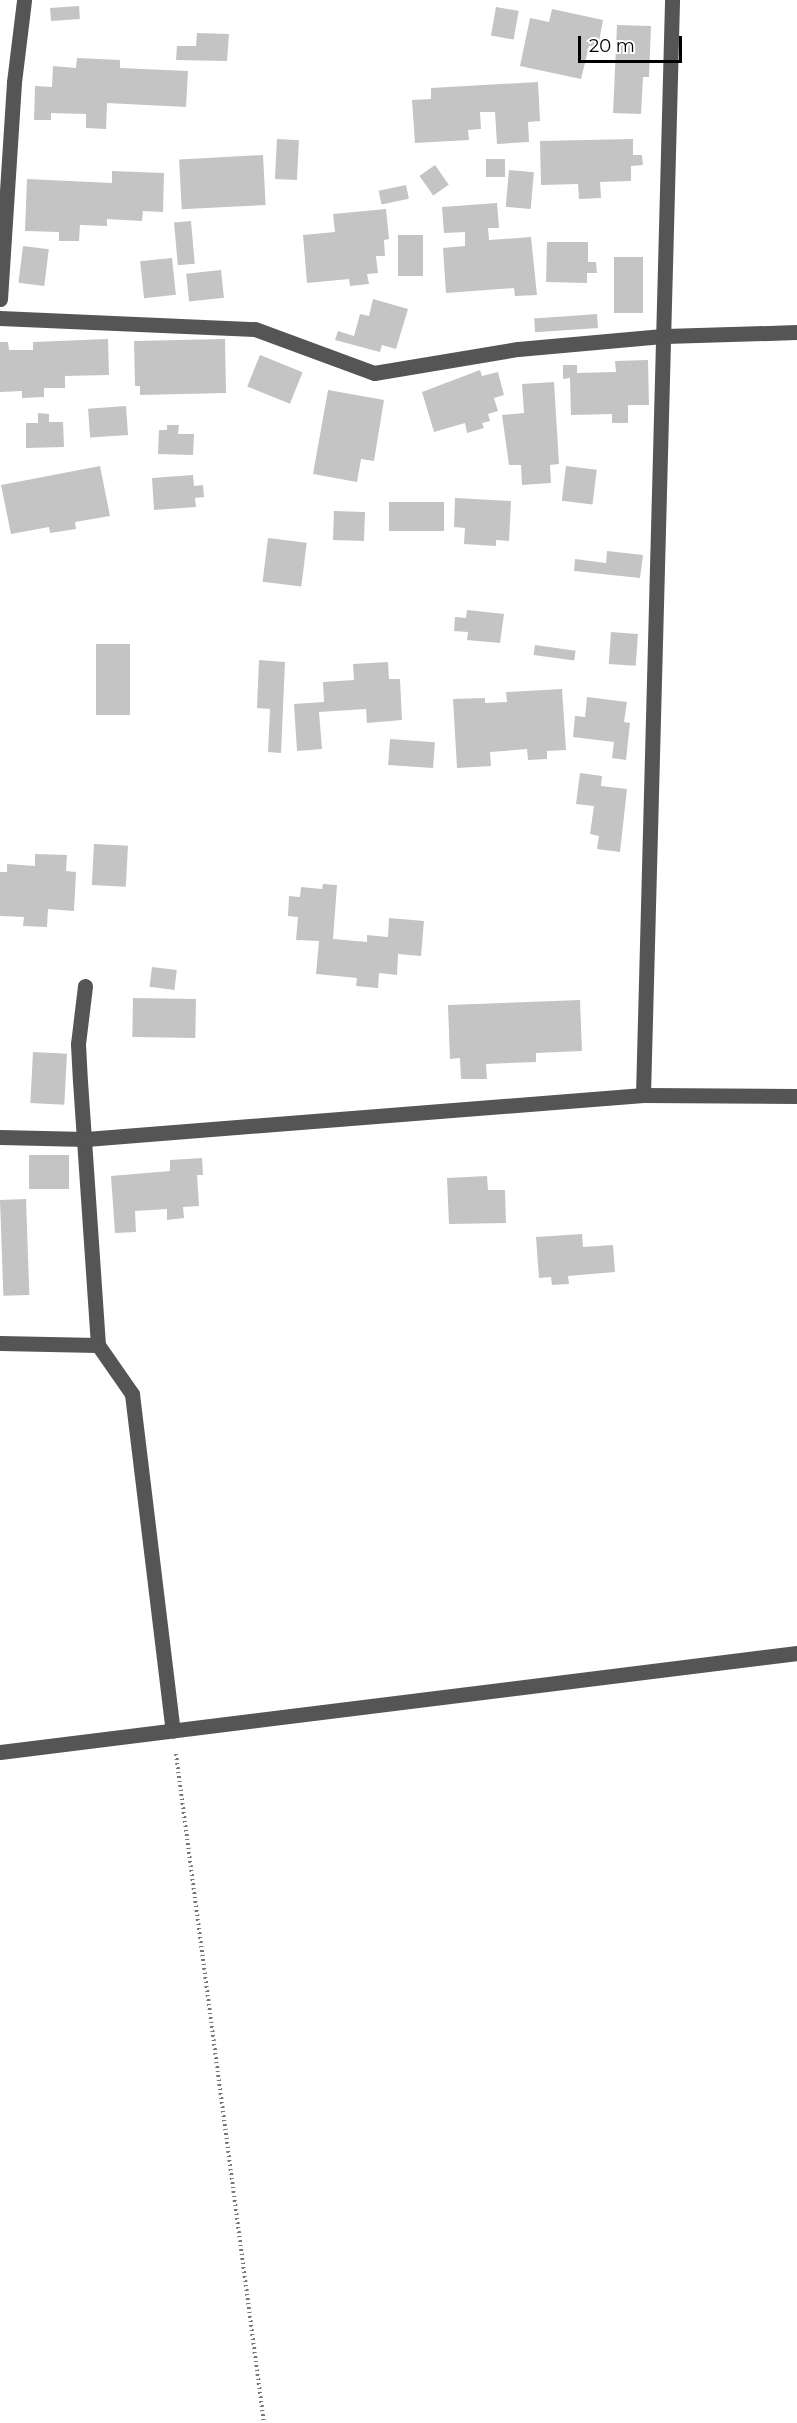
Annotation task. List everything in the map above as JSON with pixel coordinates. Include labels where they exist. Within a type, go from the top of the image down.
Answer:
[{"type":"street","points":[[0,299],[14,82],[24,0]]},
{"type":"street","points":[[644,1095],[672,0]]},
{"type":"street","points":[[0,318],[255,329],[374,373],[518,349],[665,336],[797,332]]},
{"type":"street","points":[[85,986],[78,1044],[98,1345],[132,1394],[173,1731]]},
{"type":"street","points":[[0,1137],[86,1139],[644,1095],[797,1096]]},
{"type":"street","points":[[0,1343],[98,1345]]},
{"type":"street","points":[[0,1752],[797,1653]]},
{"type":"path","points":[[173,1731],[264,2423]]},
{"type":"building","points":[[79,6],[80,19],[51,21],[50,8]]},
{"type":"building","points":[[496,7],[519,11],[514,40],[491,36]]},
{"type":"building","points":[[552,9],[603,20],[598,47],[589,46],[581,79],[520,66],[530,18],[549,22]]},
{"type":"building","points":[[617,25],[651,26],[649,77],[643,77],[641,114],[613,113]]},
{"type":"building","points":[[197,33],[229,34],[227,61],[176,60],[177,46],[196,46]]},
{"type":"building","points":[[77,58],[120,60],[120,68],[188,71],[186,107],[107,103],[106,129],[86,128],[86,114],[51,113],[51,120],[34,120],[35,86],[52,87],[53,66],[76,68]]},
{"type":"building","points":[[538,82],[540,121],[528,122],[529,142],[497,144],[495,112],[480,112],[481,129],[468,130],[469,140],[415,143],[412,100],[431,99],[431,88]]},
{"type":"building","points":[[277,139],[299,140],[297,180],[275,179]]},
{"type":"building","points":[[633,139],[633,155],[642,155],[643,165],[631,166],[631,181],[600,182],[601,198],[579,199],[578,184],[541,185],[540,141]]},
{"type":"building","points":[[263,155],[266,205],[182,209],[179,159]]},
{"type":"building","points":[[486,159],[505,159],[505,177],[486,177]]},
{"type":"building","points":[[435,165],[449,185],[433,196],[419,176]]},
{"type":"building","points":[[509,170],[534,172],[531,209],[506,207]]},
{"type":"building","points":[[112,171],[164,173],[163,212],[143,211],[142,221],[107,219],[107,226],[80,225],[79,241],[59,241],[59,232],[25,231],[27,179],[112,183]]},
{"type":"building","points":[[406,185],[409,199],[382,205],[379,191]]},
{"type":"building","points":[[497,203],[499,228],[488,228],[489,240],[531,237],[537,295],[515,296],[514,288],[446,293],[443,248],[465,246],[465,232],[444,233],[442,207]]},
{"type":"building","points":[[386,209],[389,239],[384,240],[385,256],[376,256],[378,273],[367,274],[369,284],[350,286],[349,279],[307,283],[303,235],[335,232],[333,214]]},
{"type":"building","points":[[191,221],[195,264],[178,265],[174,222]]},
{"type":"building","points":[[398,235],[423,235],[423,276],[398,276]]},
{"type":"building","points":[[547,242],[588,242],[588,262],[596,262],[597,273],[587,273],[587,283],[546,282]]},
{"type":"building","points":[[23,246],[49,249],[44,286],[18,283]]},
{"type":"building","points":[[614,257],[643,257],[643,313],[614,313]]},
{"type":"building","points":[[172,258],[176,295],[144,298],[140,261]]},
{"type":"building","points":[[221,270],[224,298],[189,302],[186,274]]},
{"type":"building","points":[[373,299],[408,309],[396,349],[382,345],[380,352],[335,340],[338,331],[354,336],[360,314],[369,316]]},
{"type":"building","points":[[597,314],[598,328],[535,332],[534,318]]},
{"type":"building","points":[[108,339],[109,375],[65,376],[65,388],[44,388],[44,397],[22,398],[22,391],[0,392],[0,342],[8,342],[9,350],[33,350],[33,342]]},
{"type":"building","points":[[225,339],[226,393],[140,395],[140,386],[135,386],[134,341]]},
{"type":"building","points":[[260,355],[303,372],[290,404],[247,387]]},
{"type":"building","points":[[648,360],[649,405],[628,405],[628,423],[612,423],[612,414],[571,415],[570,378],[563,379],[563,365],[577,365],[577,373],[616,372],[615,361]]},
{"type":"building","points":[[480,370],[482,376],[498,372],[504,395],[494,398],[498,411],[488,414],[490,421],[482,423],[484,428],[467,433],[465,423],[434,432],[422,392]]},
{"type":"building","points":[[554,382],[559,464],[550,465],[551,483],[522,485],[521,465],[509,465],[502,415],[524,413],[522,384]]},
{"type":"building","points":[[328,390],[384,400],[374,461],[361,459],[357,482],[313,474]]},
{"type":"building","points":[[126,406],[128,435],[90,438],[88,409]]},
{"type":"building","points":[[38,413],[49,414],[49,422],[63,422],[64,447],[26,448],[26,423],[38,423]]},
{"type":"building","points":[[167,425],[179,425],[178,434],[194,434],[193,455],[158,454],[159,430],[167,430]]},
{"type":"building","points":[[100,466],[110,516],[75,522],[76,529],[50,533],[49,527],[11,534],[1,485]]},
{"type":"building","points":[[566,466],[597,470],[593,505],[562,501]]},
{"type":"building","points":[[193,475],[194,486],[203,485],[204,497],[195,498],[196,507],[154,510],[152,478]]},
{"type":"building","points":[[455,498],[511,501],[509,541],[496,540],[496,546],[464,544],[465,528],[454,527]]},
{"type":"building","points":[[389,502],[444,502],[444,531],[389,531]]},
{"type":"building","points":[[334,511],[365,512],[364,541],[333,540]]},
{"type":"building","points":[[268,538],[307,543],[301,586],[263,582]]},
{"type":"building","points":[[607,551],[643,555],[640,578],[574,571],[575,559],[606,563]]},
{"type":"building","points":[[467,610],[504,614],[500,643],[467,640],[468,632],[454,631],[455,617],[466,618]]},
{"type":"building","points":[[611,632],[638,634],[636,666],[609,664]]},
{"type":"building","points":[[96,644],[130,644],[130,715],[96,715]]},
{"type":"building","points":[[535,645],[576,651],[574,661],[534,655]]},
{"type":"building","points":[[259,660],[285,662],[281,753],[268,752],[270,709],[257,708]]},
{"type":"building","points":[[388,662],[389,679],[400,679],[402,720],[367,723],[366,709],[319,712],[322,749],[297,751],[294,704],[324,702],[323,682],[354,680],[353,664]]},
{"type":"building","points":[[562,689],[566,750],[547,751],[547,759],[528,760],[527,749],[490,752],[491,766],[457,768],[453,699],[485,698],[485,703],[507,702],[506,692]]},
{"type":"building","points":[[587,697],[627,702],[624,722],[630,723],[626,760],[612,758],[614,742],[573,737],[575,716],[585,717]]},
{"type":"building","points":[[390,739],[435,742],[433,768],[388,765]]},
{"type":"building","points":[[580,773],[602,776],[601,786],[627,789],[620,852],[597,849],[599,836],[590,834],[594,806],[576,804]]},
{"type":"building","points":[[94,844],[128,846],[126,887],[92,885]]},
{"type":"building","points":[[35,854],[67,855],[66,871],[76,872],[74,911],[48,909],[47,927],[23,926],[24,917],[0,916],[0,872],[7,872],[7,864],[35,866]]},
{"type":"building","points":[[323,884],[337,885],[333,939],[367,942],[367,935],[388,937],[389,918],[424,921],[421,956],[398,954],[397,975],[379,973],[378,988],[356,986],[357,978],[316,974],[319,941],[296,940],[298,917],[288,916],[289,896],[300,897],[301,887],[322,889]]},
{"type":"building","points":[[152,967],[177,970],[174,990],[150,987]]},
{"type":"building","points":[[133,998],[196,999],[195,1038],[132,1037]]},
{"type":"building","points":[[580,1000],[582,1051],[536,1053],[536,1062],[486,1064],[487,1079],[461,1079],[460,1058],[450,1059],[448,1005]]},
{"type":"building","points":[[33,1052],[67,1054],[64,1105],[30,1103]]},
{"type":"building","points":[[29,1155],[69,1155],[69,1189],[29,1189]]},
{"type":"building","points":[[202,1158],[203,1175],[197,1175],[199,1206],[183,1207],[184,1218],[167,1220],[167,1209],[135,1211],[136,1232],[115,1233],[111,1176],[170,1171],[170,1160]]},
{"type":"building","points":[[487,1176],[488,1190],[505,1190],[506,1223],[449,1224],[447,1178]]},
{"type":"building","points":[[26,1199],[29,1295],[3,1296],[0,1200]]},
{"type":"building","points":[[582,1234],[583,1247],[613,1245],[615,1272],[568,1276],[569,1284],[552,1285],[551,1277],[539,1278],[536,1237]]}]
